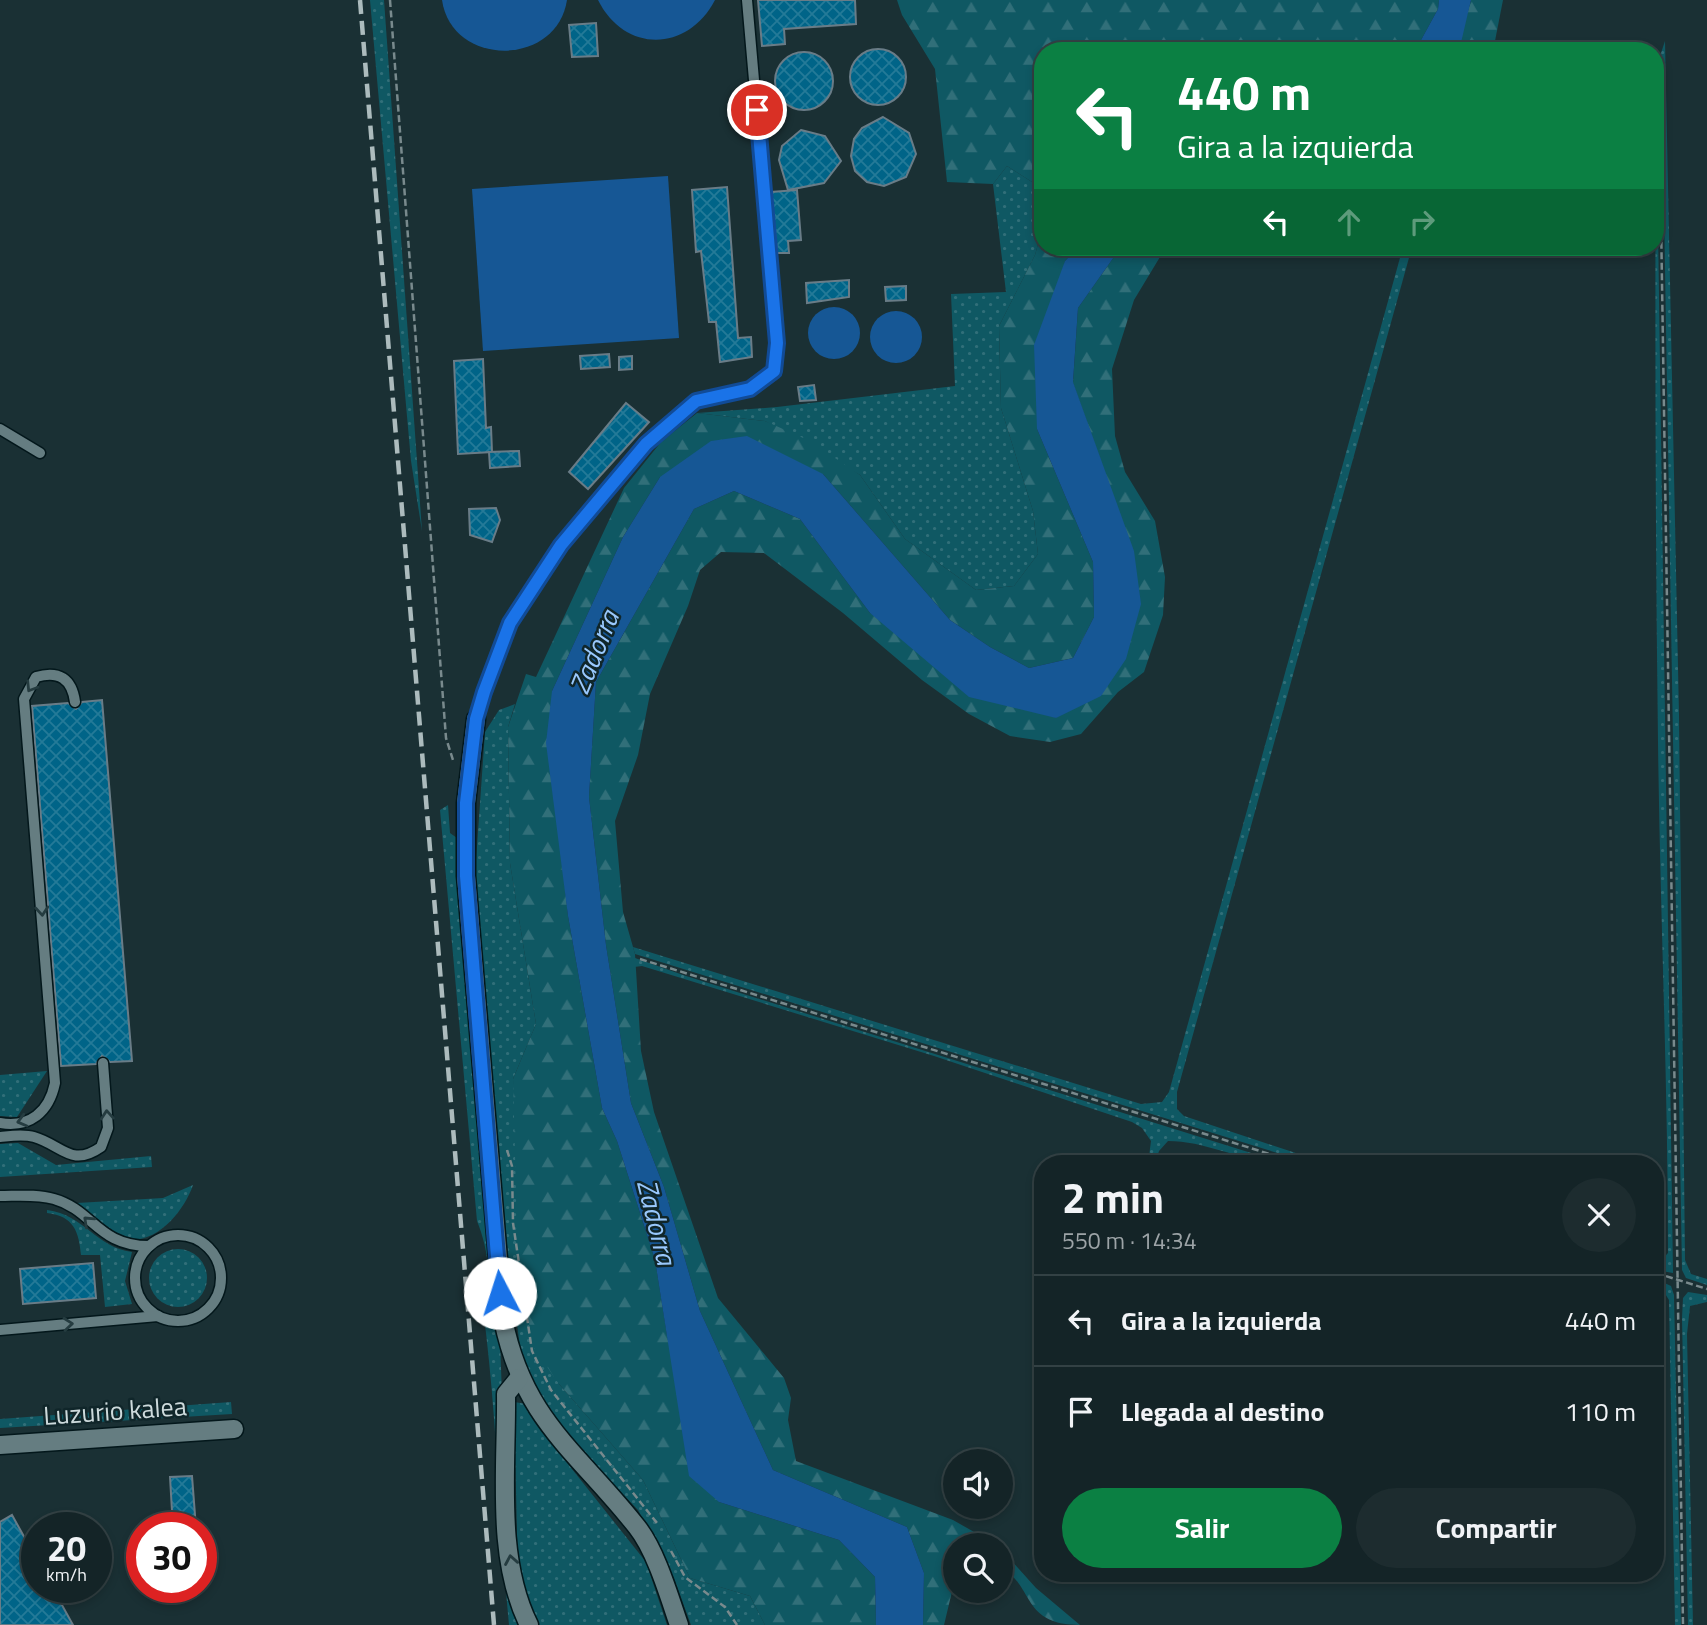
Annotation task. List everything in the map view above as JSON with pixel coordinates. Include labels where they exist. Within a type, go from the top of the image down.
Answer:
[{"type":"street","points":[[476,719],[466,803],[466,876],[503,1319],[519,1378],[558,1440],[639,1529],[679,1625]]},
{"type":"street","points":[[519,1378],[506,1394],[508,1538],[519,1604],[529,1625]]},
{"type":"street","name":"Luzurio kalea","points":[[0,1445],[234,1429]]},
{"type":"lane","points":[[476,719],[510,623],[561,545],[646,444],[696,401],[750,389],[774,371],[777,343],[747,0]]},
{"type":"lane","points":[[0,429],[40,453]]},
{"type":"lane","points":[[0,1123],[23,1124],[37,1116],[52,1098],[55,1083],[24,699],[36,677],[47,674],[65,678],[73,688],[75,702]]},
{"type":"lane","points":[[0,1137],[36,1138],[66,1154],[80,1157],[91,1154],[107,1138],[103,1063]]},
{"type":"lane","points":[[0,1196],[55,1199],[74,1208],[98,1231],[114,1240],[149,1246]]},
{"type":"lane","points":[[176,1235],[194,1238],[209,1248],[218,1263],[221,1280],[216,1297],[205,1311],[189,1320],[173,1321],[158,1316],[142,1303],[135,1283],[137,1263],[149,1246],[161,1238],[176,1235]]},
{"type":"lane","points":[[0,1330],[158,1316]]},
{"type":"path","points":[[390,0],[446,738],[454,764]]},
{"type":"path","points":[[1661,256],[1683,1625]]},
{"type":"path","points":[[640,959],[1273,1155]]},
{"type":"path","points":[[487,1136],[508,1152],[512,1166],[513,1223],[533,1351],[551,1390],[660,1530]]},
{"type":"path","points":[[1664,1276],[1707,1289]]},
{"type":"path","points":[[666,1542],[685,1577],[724,1607],[737,1625]]},
{"type":"green space","points":[[370,0],[384,0],[422,531],[411,461]]},
{"type":"green space","points":[[897,0],[1439,0],[1438,9],[1420,42],[1034,42],[1034,183],[1007,166],[993,184],[947,182],[935,69],[902,15]]},
{"type":"green space","points":[[1471,0],[1503,0],[1495,42],[1459,42]]},
{"type":"green space","points":[[1665,41],[1679,715],[1685,1260],[1691,1274],[1707,1279],[1707,1285],[1686,1278],[1682,1270],[1664,208]]},
{"type":"green space","points":[[1007,166],[1034,183],[1034,256],[999,326],[1001,408],[1033,511],[1038,554],[1014,586],[976,590],[905,539],[860,475],[765,421],[697,413],[777,407],[955,386],[951,294],[1006,292],[993,184]]},
{"type":"green space","points":[[1034,256],[1070,256],[1065,261],[1037,429],[1093,562],[1094,617],[1073,658],[1029,668],[990,647],[950,620],[823,474],[660,477],[623,537],[552,691],[559,831],[568,916],[602,1108],[617,1141],[655,1260],[667,1335],[719,1502],[839,1540],[875,1577],[876,1625],[765,1625],[750,1596],[690,1578],[643,1480],[559,1384],[532,1345],[517,1230],[513,1079],[536,1024],[510,863],[508,727],[526,674],[536,677],[624,488],[661,442],[697,413],[765,421],[810,441],[860,475],[905,539],[976,590],[1014,586],[1038,554],[1033,511],[1001,408],[999,326]]},
{"type":"green space","points":[[1115,256],[1161,256],[1134,300],[1112,369],[1115,436],[1125,472],[1155,521],[1165,577],[1163,615],[1144,672],[1118,692],[1081,734],[1050,742],[1010,736],[969,714],[922,680],[843,613],[764,553],[721,552],[700,570],[688,606],[650,694],[638,755],[615,821],[623,912],[635,954],[641,1051],[654,1112],[718,1298],[784,1378],[791,1398],[788,1420],[796,1461],[943,1516],[943,1519],[953,1520],[976,1533],[943,1533],[943,1603],[949,1603],[944,1625],[923,1625],[924,1573],[907,1527],[773,1470],[700,1311],[664,1187],[631,1103],[606,945],[589,797],[596,682],[694,509],[734,491],[800,519],[870,613],[1056,718],[1133,551],[1073,383],[1078,308]]},
{"type":"green space","points":[[1401,256],[1409,256],[1177,1092],[1177,1109],[1184,1116],[1302,1155],[1284,1155],[635,954],[633,947],[1141,1104],[1162,1102],[1169,1092]]},
{"type":"green space","points":[[1656,256],[1658,256],[1673,1273],[1664,1271],[1664,1258],[1668,1253],[1658,741]]},
{"type":"green space","points":[[515,704],[508,727],[510,863],[536,1024],[513,1079],[559,1384],[643,1480],[690,1578],[750,1596],[765,1625],[691,1625],[674,1578],[638,1510],[574,1443],[546,1408],[521,1354],[509,1265],[474,889],[485,732],[499,710]]},
{"type":"green space","points":[[448,805],[450,833],[457,838],[486,1212],[500,1341],[505,1475],[524,1625],[509,1625],[492,1388],[483,1309],[489,1276],[484,1241],[477,1221],[440,810]]},
{"type":"green space","points":[[635,958],[1257,1155],[1237,1155],[1168,1141],[1158,1155],[1149,1155],[1151,1141],[1142,1128],[1132,1122],[934,1056],[642,966],[634,967]]},
{"type":"green space","points":[[47,1071],[17,1117],[0,1116],[0,1075]]},
{"type":"green space","points":[[18,1143],[56,1165],[151,1156],[152,1167],[0,1177],[0,1144]]},
{"type":"green space","points":[[193,1185],[172,1220],[150,1236],[137,1239],[124,1238],[111,1232],[77,1203],[163,1198]]},
{"type":"green space","points":[[47,1210],[71,1218],[108,1244],[132,1252],[125,1281],[132,1304],[105,1307],[100,1255],[81,1255],[79,1239],[73,1226],[63,1218],[47,1213]]},
{"type":"green space","points":[[172,1249],[184,1249],[199,1257],[207,1272],[207,1284],[199,1299],[184,1307],[172,1307],[157,1299],[149,1284],[149,1272],[157,1257]]},
{"type":"green space","points":[[1664,1283],[1671,1286],[1674,1295],[1681,1625],[1675,1625],[1669,1300],[1664,1292]]},
{"type":"green space","points":[[1688,1292],[1707,1295],[1707,1302],[1690,1306],[1687,1334],[1693,1625],[1688,1625],[1682,1318],[1683,1298]]},
{"type":"green space","points":[[231,1402],[232,1414],[0,1428],[0,1419]]},
{"type":"green space","points":[[514,1402],[527,1404],[552,1444],[646,1562],[667,1625],[535,1625],[518,1578]]},
{"type":"green space","points":[[1013,1562],[1036,1588],[1080,1625],[1048,1619],[1038,1612],[1013,1577]]},
{"type":"water","points":[[442,0],[567,0],[559,22],[545,38],[526,47],[504,51],[483,48],[464,38],[450,22]]},
{"type":"water","points":[[598,0],[715,0],[689,30],[656,40],[624,30],[610,18]]},
{"type":"water","points":[[1439,0],[1471,0],[1461,42],[1420,42],[1438,9]]},
{"type":"water","points":[[668,176],[679,338],[483,351],[472,189]]},
{"type":"water","name":"Zadorra","points":[[1070,256],[1115,256],[1078,308],[1073,382],[1134,551],[1141,604],[1126,659],[1101,696],[1056,718],[969,697],[870,613],[800,519],[734,491],[694,509],[596,682],[589,797],[606,945],[631,1103],[664,1187],[700,1311],[773,1470],[907,1527],[924,1573],[923,1625],[876,1625],[875,1577],[839,1540],[719,1502],[689,1476],[655,1260],[617,1141],[602,1108],[568,916],[546,743],[552,691],[623,537],[660,477],[711,441],[747,436],[823,474],[950,620],[990,647],[1029,668],[1073,658],[1094,617],[1093,562],[1037,429],[1034,345],[1065,261]]},
{"type":"water","points":[[834,307],[844,309],[852,315],[858,323],[858,343],[852,351],[844,357],[834,359],[824,357],[816,351],[810,343],[808,333],[810,323],[816,315],[824,309]]},
{"type":"water","points":[[896,311],[906,313],[914,319],[920,327],[920,347],[914,355],[906,361],[896,363],[886,361],[878,355],[872,347],[870,337],[872,327],[878,319],[886,313]]},
{"type":"building","points":[[758,0],[855,0],[856,24],[784,29],[785,44],[762,46]]},
{"type":"building","points":[[596,23],[598,56],[572,57],[569,25]]},
{"type":"building","points":[[872,49],[884,49],[894,53],[902,61],[906,77],[902,93],[894,101],[884,105],[872,105],[862,101],[854,93],[850,83],[850,71],[854,61],[862,53]]},
{"type":"building","points":[[804,52],[825,60],[833,81],[825,102],[804,110],[783,102],[775,81],[783,60]]},
{"type":"building","points":[[883,117],[909,133],[916,154],[906,177],[884,186],[867,182],[855,171],[851,156],[854,139],[862,128]]},
{"type":"building","points":[[801,130],[825,136],[841,161],[824,183],[788,190],[779,160],[782,146]]},
{"type":"building","points":[[727,187],[738,338],[751,337],[752,357],[720,362],[716,322],[709,322],[701,251],[696,252],[692,190]]},
{"type":"building","points":[[797,190],[801,240],[788,241],[789,253],[777,253],[771,192]]},
{"type":"building","points":[[849,280],[849,297],[807,303],[806,283]]},
{"type":"building","points":[[906,286],[906,300],[886,301],[885,287]]},
{"type":"building","points":[[609,354],[610,367],[581,369],[580,356]]},
{"type":"building","points":[[632,356],[632,369],[619,370],[619,357]]},
{"type":"building","points":[[483,359],[486,428],[491,427],[492,452],[458,454],[454,361]]},
{"type":"building","points":[[814,385],[816,400],[800,401],[798,387]]},
{"type":"building","points":[[626,403],[649,422],[588,489],[569,472]]},
{"type":"building","points":[[519,451],[520,466],[490,468],[489,452]]},
{"type":"building","points":[[496,508],[500,520],[492,542],[470,535],[469,509]]},
{"type":"building","points":[[102,700],[132,1061],[110,1062],[102,1056],[96,1064],[61,1066],[32,706],[68,703],[76,709],[82,702]]},
{"type":"building","points":[[93,1263],[96,1298],[23,1304],[20,1269]]},
{"type":"building","points":[[192,1476],[195,1512],[172,1512],[170,1477]]},
{"type":"building","points":[[12,1515],[21,1531],[21,1603],[61,1603],[73,1625],[0,1625],[0,1522]]},
{"type":"railway","points":[[360,0],[494,1625]]},
{"type":"route","points":[[500,1293],[466,876],[466,803],[476,719],[510,623],[561,545],[646,444],[696,401],[750,389],[774,371],[777,343],[757,110]]}]
